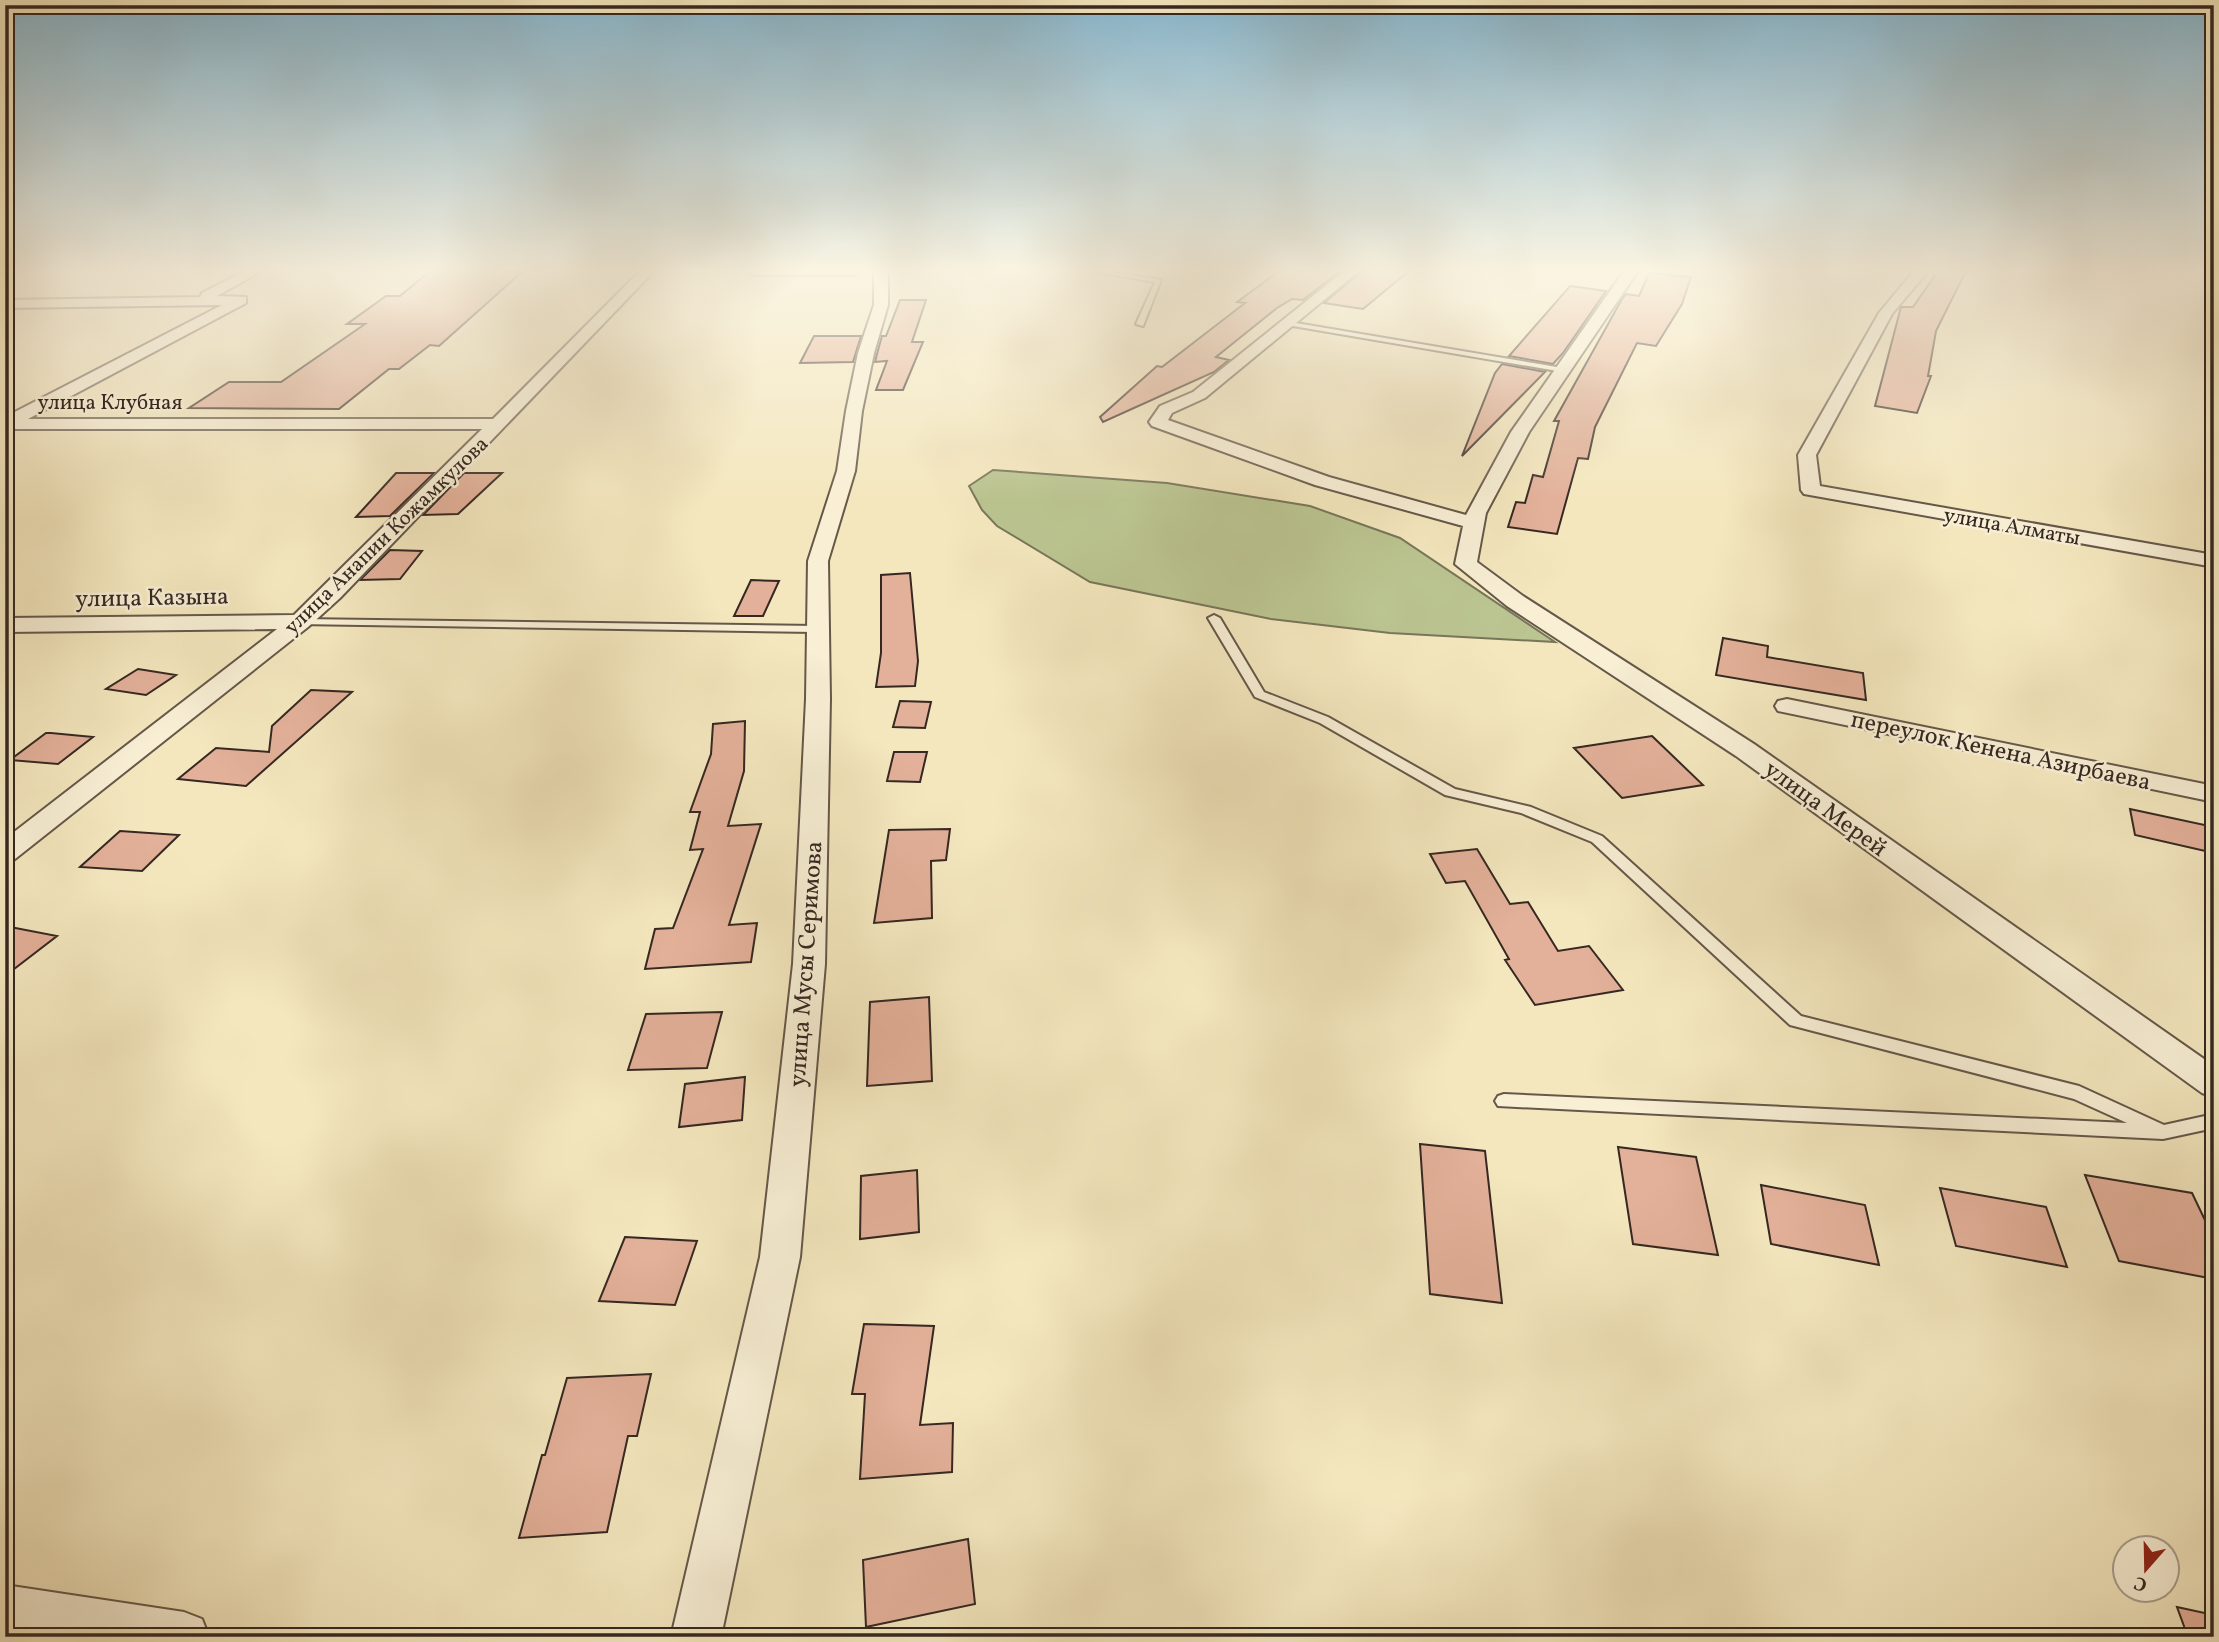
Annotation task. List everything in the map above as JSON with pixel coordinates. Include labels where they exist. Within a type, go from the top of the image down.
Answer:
[{"type":"street","name":"улица Клубная","points":[[150,348],[9,422],[499,424]]},
{"type":"street","name":"улица Анапии Кожамкулова","points":[[5,853],[300,622],[332,593],[573,348]]},
{"type":"street","name":"улица Мусы Серимова","points":[[696,1637],[780,1257],[809,964],[818,699],[818,561],[846,471],[853,411],[868,348]]},
{"type":"street","points":[[1257,348],[1199,395],[1166,410],[1158,422],[1322,481],[1474,523],[1476,513],[1520,432],[1578,348]]},
{"type":"street","name":"улица Алматы","points":[[1867,348],[1807,455],[1811,490],[2214,561]]},
{"type":"street","name":"улица Мерей","points":[[1474,523],[1466,564],[1515,601],[1745,750],[2214,1084]]},
{"type":"street","name":"улица Казына","points":[[5,625],[300,622]]},
{"type":"street","name":"переулок Кенена Азирбаева","points":[[1787,706],[2214,794]]},
{"type":"street","points":[[5,1610],[184,1637]]},
{"type":"lane","points":[[1432,348],[1563,370]]},
{"type":"lane","points":[[1214,618],[1259,694],[1324,720],[1450,792],[1526,810],[1597,839],[1796,1021],[2079,1093],[2163,1132]]},
{"type":"lane","points":[[300,622],[816,629]]},
{"type":"lane","points":[[1504,1101],[2163,1132],[2214,1121]]},
{"type":"green space","points":[[993,470],[1167,483],[1310,506],[1400,538],[1555,642],[1390,633],[1271,619],[1090,582],[997,526],[982,510],[969,486]]},
{"type":"building","points":[[331,348],[427,348],[399,369],[389,369],[339,409],[189,408],[229,382],[281,382]]},
{"type":"building","points":[[808,348],[857,348],[853,362],[800,363]]},
{"type":"building","points":[[879,348],[921,348],[903,390],[876,390],[887,361],[875,362]]},
{"type":"building","points":[[1187,348],[1228,348],[1216,357],[1229,360],[1214,372],[1103,422],[1100,417],[1157,366],[1162,367]]},
{"type":"building","points":[[1516,348],[1567,348],[1553,364],[1509,356]]},
{"type":"building","points":[[1595,348],[1635,348],[1595,427],[1588,459],[1578,458],[1557,534],[1508,527],[1516,502],[1525,503],[1533,475],[1543,477],[1559,421],[1554,421]]},
{"type":"building","points":[[1890,348],[1933,348],[1928,376],[1931,376],[1917,413],[1875,406]]},
{"type":"building","points":[[1502,364],[1545,372],[1462,456],[1495,373]]},
{"type":"building","points":[[396,473],[434,473],[390,516],[356,517]]},
{"type":"building","points":[[464,473],[502,473],[458,514],[423,515]]},
{"type":"building","points":[[390,550],[422,551],[400,579],[360,580]]},
{"type":"building","points":[[910,573],[918,661],[915,686],[876,687],[881,653],[881,575]]},
{"type":"building","points":[[751,580],[779,581],[763,616],[734,616]]},
{"type":"building","points":[[1723,638],[1768,646],[1767,657],[1863,673],[1866,700],[1716,675]]},
{"type":"building","points":[[138,669],[176,675],[146,695],[106,689]]},
{"type":"building","points":[[311,690],[352,692],[246,786],[178,779],[216,748],[269,752],[272,726]]},
{"type":"building","points":[[900,701],[931,702],[925,728],[893,727]]},
{"type":"building","points":[[745,721],[744,771],[728,826],[761,824],[729,925],[757,923],[751,962],[645,969],[655,929],[673,928],[703,849],[690,850],[700,812],[690,812],[711,754],[713,724]]},
{"type":"building","points":[[46,733],[93,737],[58,764],[10,760]]},
{"type":"building","points":[[1652,736],[1703,785],[1622,798],[1574,748]]},
{"type":"building","points":[[894,752],[927,752],[920,782],[887,781]]},
{"type":"building","points":[[2130,809],[2214,827],[2214,853],[2135,835]]},
{"type":"building","points":[[950,829],[946,860],[931,861],[932,918],[874,923],[889,830]]},
{"type":"building","points":[[120,831],[179,835],[142,871],[80,867]]},
{"type":"building","points":[[1477,849],[1510,904],[1528,902],[1558,951],[1589,946],[1623,990],[1535,1005],[1505,960],[1509,959],[1465,881],[1446,883],[1430,854]]},
{"type":"building","points":[[5,926],[57,936],[5,976]]},
{"type":"building","points":[[929,997],[932,1081],[867,1086],[870,1002]]},
{"type":"building","points":[[722,1012],[707,1068],[628,1070],[646,1014]]},
{"type":"building","points":[[745,1077],[742,1120],[679,1127],[685,1084]]},
{"type":"building","points":[[1420,1144],[1485,1151],[1502,1303],[1430,1294]]},
{"type":"building","points":[[1618,1147],[1696,1157],[1718,1255],[1633,1244]]},
{"type":"building","points":[[917,1170],[919,1232],[860,1239],[861,1176]]},
{"type":"building","points":[[2085,1175],[2192,1193],[2214,1239],[2214,1279],[2119,1261]]},
{"type":"building","points":[[1761,1185],[1865,1205],[1879,1265],[1771,1244]]},
{"type":"building","points":[[1940,1188],[2046,1207],[2067,1267],[1956,1246]]},
{"type":"building","points":[[625,1237],[697,1241],[675,1305],[599,1301]]},
{"type":"building","points":[[864,1324],[934,1326],[920,1425],[953,1423],[952,1472],[860,1479],[865,1394],[852,1394]]},
{"type":"building","points":[[651,1374],[637,1436],[628,1436],[607,1532],[519,1538],[567,1378]]},
{"type":"building","points":[[968,1539],[975,1604],[866,1627],[863,1560]]},
{"type":"building","points":[[2177,1607],[2214,1615],[2214,1637],[2188,1637]]}]
